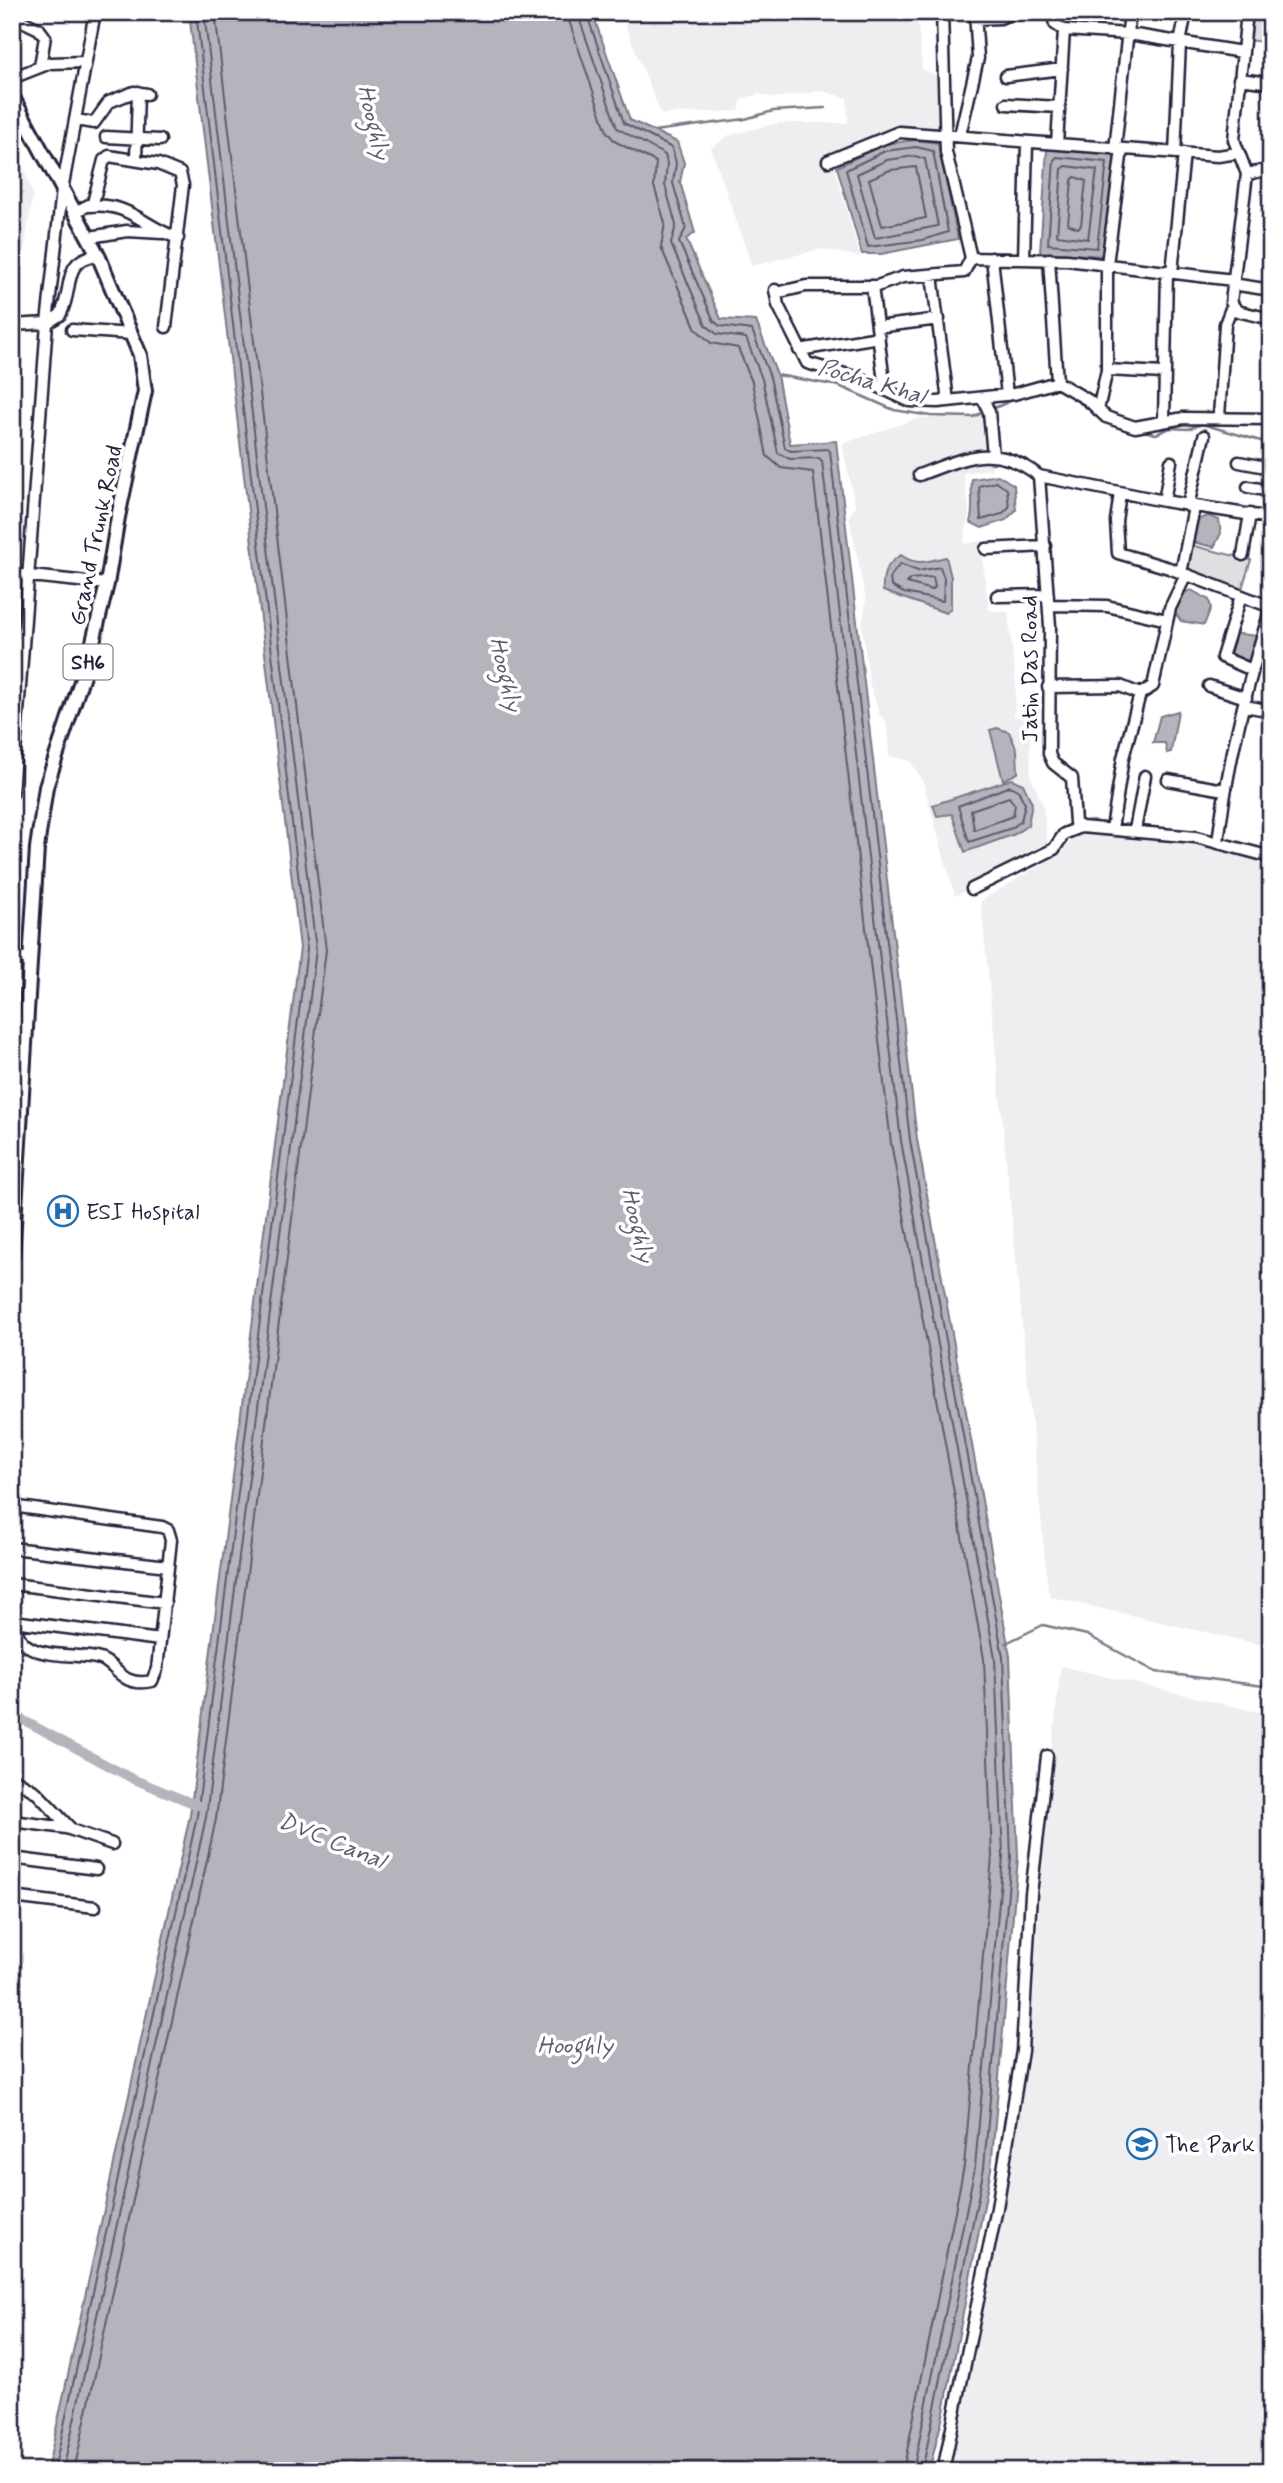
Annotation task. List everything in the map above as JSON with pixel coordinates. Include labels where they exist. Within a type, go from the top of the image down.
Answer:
[{"type":"main road","name":"Grand Trunk Road","points":[[12,96],[99,255],[140,355],[145,391],[107,584],[90,654],[46,787],[37,848],[12,1257]]},
{"type":"street","points":[[17,12],[20,20],[39,29],[46,37],[40,66]]},
{"type":"street","points":[[12,794],[47,323],[62,190],[95,12]]},
{"type":"street","points":[[942,12],[946,152],[971,258],[964,272],[903,277],[872,286],[806,286],[775,292],[799,350],[811,367],[862,379],[901,400],[948,401],[983,398],[1058,382],[1106,417],[1135,427],[1164,420],[1219,417],[1271,419]]},
{"type":"street","points":[[960,135],[978,58],[975,15],[1000,18],[1014,12]]},
{"type":"street","points":[[1052,12],[1055,24],[1064,30],[1129,34],[1242,52]]},
{"type":"street","points":[[1098,410],[1107,370],[1107,264],[1130,12]]},
{"type":"street","points":[[1164,420],[1169,272],[1180,153],[1180,43],[1186,12]]},
{"type":"street","points":[[1219,417],[1225,324],[1232,306],[1232,282],[1247,174],[1234,140],[1247,12]]},
{"type":"street","points":[[1057,144],[1064,30]]},
{"type":"street","points":[[12,78],[40,66],[61,62],[86,62]]},
{"type":"street","points":[[1006,76],[1062,69]]},
{"type":"street","points":[[1239,79],[1271,83]]},
{"type":"street","points":[[76,120],[94,123],[109,102],[143,93],[136,138],[136,159]]},
{"type":"street","points":[[1006,104],[1059,107]]},
{"type":"street","points":[[828,161],[899,132],[1227,156],[1238,153]]},
{"type":"street","points":[[106,137],[160,140]]},
{"type":"street","points":[[1024,259],[1027,143]]},
{"type":"street","points":[[90,206],[106,157],[136,159],[180,173],[183,185],[166,327]]},
{"type":"street","points":[[1247,174],[1271,169]]},
{"type":"street","points":[[75,212],[90,206],[132,213],[163,233],[178,238]]},
{"type":"street","points":[[90,237],[127,231],[163,233]]},
{"type":"street","points":[[12,325],[47,323],[63,308],[75,264],[85,257],[99,255]]},
{"type":"street","points":[[971,258],[1049,259],[1107,264],[1271,290]]},
{"type":"street","points":[[992,258],[1007,395]]},
{"type":"street","points":[[1049,259],[1058,382]]},
{"type":"street","points":[[932,275],[948,401]]},
{"type":"street","points":[[872,286],[885,390]]},
{"type":"street","points":[[1232,306],[1237,311],[1271,319]]},
{"type":"street","points":[[799,350],[939,319]]},
{"type":"street","points":[[72,330],[132,334]]},
{"type":"street","points":[[1107,370],[1164,373]]},
{"type":"street","points":[[983,398],[989,412],[993,455]]},
{"type":"street","points":[[1112,829],[1124,758],[1140,694],[1153,686],[1167,620],[1183,574],[1191,506],[1204,436]]},
{"type":"street","points":[[919,475],[967,457],[993,455],[1019,460],[1040,476],[1120,494],[1271,518]]},
{"type":"street","points":[[1164,501],[1171,462]]},
{"type":"street","points":[[1239,462],[1271,468]]},
{"type":"street","name":"Jatin Das Road","points":[[1040,476],[1048,600],[1049,759],[1072,778],[1075,823],[1081,827]]},
{"type":"street","points":[[1248,487],[1271,491]]},
{"type":"street","points":[[1120,494],[1116,521],[1118,553],[1183,574],[1271,608],[1252,670],[1224,790],[1218,843]]},
{"type":"street","points":[[1243,555],[1250,514]]},
{"type":"street","points":[[986,549],[1045,546]]},
{"type":"street","points":[[12,574],[107,584]]},
{"type":"street","points":[[997,596],[1107,606],[1167,620]]},
{"type":"street","points":[[1241,596],[1222,657],[1252,670]]},
{"type":"street","points":[[1048,687],[1120,686],[1140,694]]},
{"type":"street","points":[[1209,686],[1271,711]]},
{"type":"street","points":[[1135,830],[1145,776]]},
{"type":"street","points":[[1168,780],[1224,790]]},
{"type":"street","points":[[972,889],[1054,849],[1064,834],[1081,827],[1196,837],[1271,857]]},
{"type":"street","points":[[12,955],[31,960]]},
{"type":"street","points":[[12,1506],[162,1527],[170,1534],[165,1603],[155,1678],[140,1682],[117,1674],[104,1660],[33,1648],[22,1642],[13,1621]]},
{"type":"street","points":[[12,1548],[168,1566]]},
{"type":"street","points":[[12,1584],[165,1603]]},
{"type":"street","points":[[13,1621],[160,1640]]},
{"type":"street","points":[[943,2471],[997,2208],[1022,2051],[1031,1894],[1047,1756]]},
{"type":"street","points":[[12,1778],[36,1792],[72,1830]]},
{"type":"street","points":[[12,1821],[72,1830],[112,1844]]},
{"type":"street","points":[[12,1858],[96,1869]]},
{"type":"street","points":[[12,1897],[95,1907]]},
{"type":"shaded area","points":[[632,12],[917,12],[922,69],[940,77],[942,130],[895,128],[831,156],[860,257],[821,249],[752,266],[711,148],[729,135],[779,123],[848,123],[847,98],[822,91],[775,98],[758,94],[742,99],[739,111],[661,114],[625,25],[633,18]]},
{"type":"shaded area","points":[[1251,12],[1271,12],[1271,43],[1247,40]]},
{"type":"shaded area","points":[[12,135],[33,195],[12,324]]},
{"type":"shaded area","points":[[988,415],[992,469],[963,473],[969,509],[964,544],[980,541],[989,610],[1008,612],[1016,685],[1014,716],[1029,720],[1031,777],[1043,806],[1048,848],[955,896],[922,779],[910,761],[889,756],[887,722],[880,716],[869,682],[862,626],[866,601],[849,517],[855,505],[842,444],[920,418]]},
{"type":"shaded area","points":[[1186,544],[1251,560],[1241,592],[1179,569]]},
{"type":"shaded area","points":[[1086,832],[1181,840],[1271,862],[1271,1647],[1050,1597],[1048,1590],[981,901],[1060,853],[1071,841]]},
{"type":"shaded area","name":"The Park","points":[[1061,1666],[1271,1715],[1271,2471],[949,2471],[1029,2061],[1045,1810]]},
{"type":"water","name":"Hooghly","points":[[189,12],[592,12],[630,120],[677,142],[684,163],[680,182],[695,233],[686,239],[721,319],[756,321],[777,375],[790,444],[836,441],[917,1139],[1010,1656],[1018,1857],[991,2169],[944,2411],[929,2471],[47,2471],[190,1815],[300,948]]},
{"type":"water","points":[[916,140],[938,143],[958,239],[881,254],[862,254],[837,167],[884,144]]},
{"type":"water","points":[[1047,149],[1115,154],[1105,256],[1040,252]]},
{"type":"water","points":[[998,475],[1014,485],[1016,510],[1006,520],[982,528],[970,522],[972,479]]},
{"type":"water","points":[[1209,516],[1219,520],[1221,533],[1214,547],[1188,541],[1197,521]]},
{"type":"water","points":[[901,555],[918,562],[946,557],[951,577],[951,608],[946,613],[883,591],[886,570]]},
{"type":"water","points":[[1191,590],[1209,600],[1211,608],[1204,625],[1181,621],[1174,611],[1179,595]]},
{"type":"water","points":[[1231,633],[1258,636],[1252,660],[1248,664],[1224,656]]},
{"type":"water","points":[[1178,711],[1171,752],[1167,753],[1165,743],[1153,743],[1160,716]]},
{"type":"water","points":[[997,728],[1009,732],[1017,750],[1018,773],[1003,780],[990,730]]},
{"type":"water","points":[[1012,779],[1023,784],[1032,803],[1028,825],[1015,834],[965,852],[952,814],[937,816],[933,805]]},
{"type":"waterway","points":[[654,131],[745,119],[773,111],[825,108]]},
{"type":"waterway","name":"Pocha Khal","points":[[777,375],[839,386],[894,410],[931,416],[973,417],[986,411]]},
{"type":"waterway","name":"Pocha Khal","points":[[1067,393],[1103,420]]},
{"type":"waterway","name":"Pocha Khal","points":[[992,409],[1015,399]]},
{"type":"waterway","name":"Pocha Khal","points":[[1140,430],[1156,434],[1170,428],[1188,429],[1202,424],[1271,444]]},
{"type":"waterway","points":[[1006,1643],[1043,1625],[1087,1635],[1156,1672],[1271,1687]]},
{"type":"waterway","name":"DVC Canal","points":[[12,1714],[133,1779],[202,1807]]},
{"type":"railway","points":[[12,147],[15,153]]},
{"type":"place","name":"ESI Hospital","points":[[63,1211]]},
{"type":"place","name":"The Park","points":[[1142,2144]]}]
